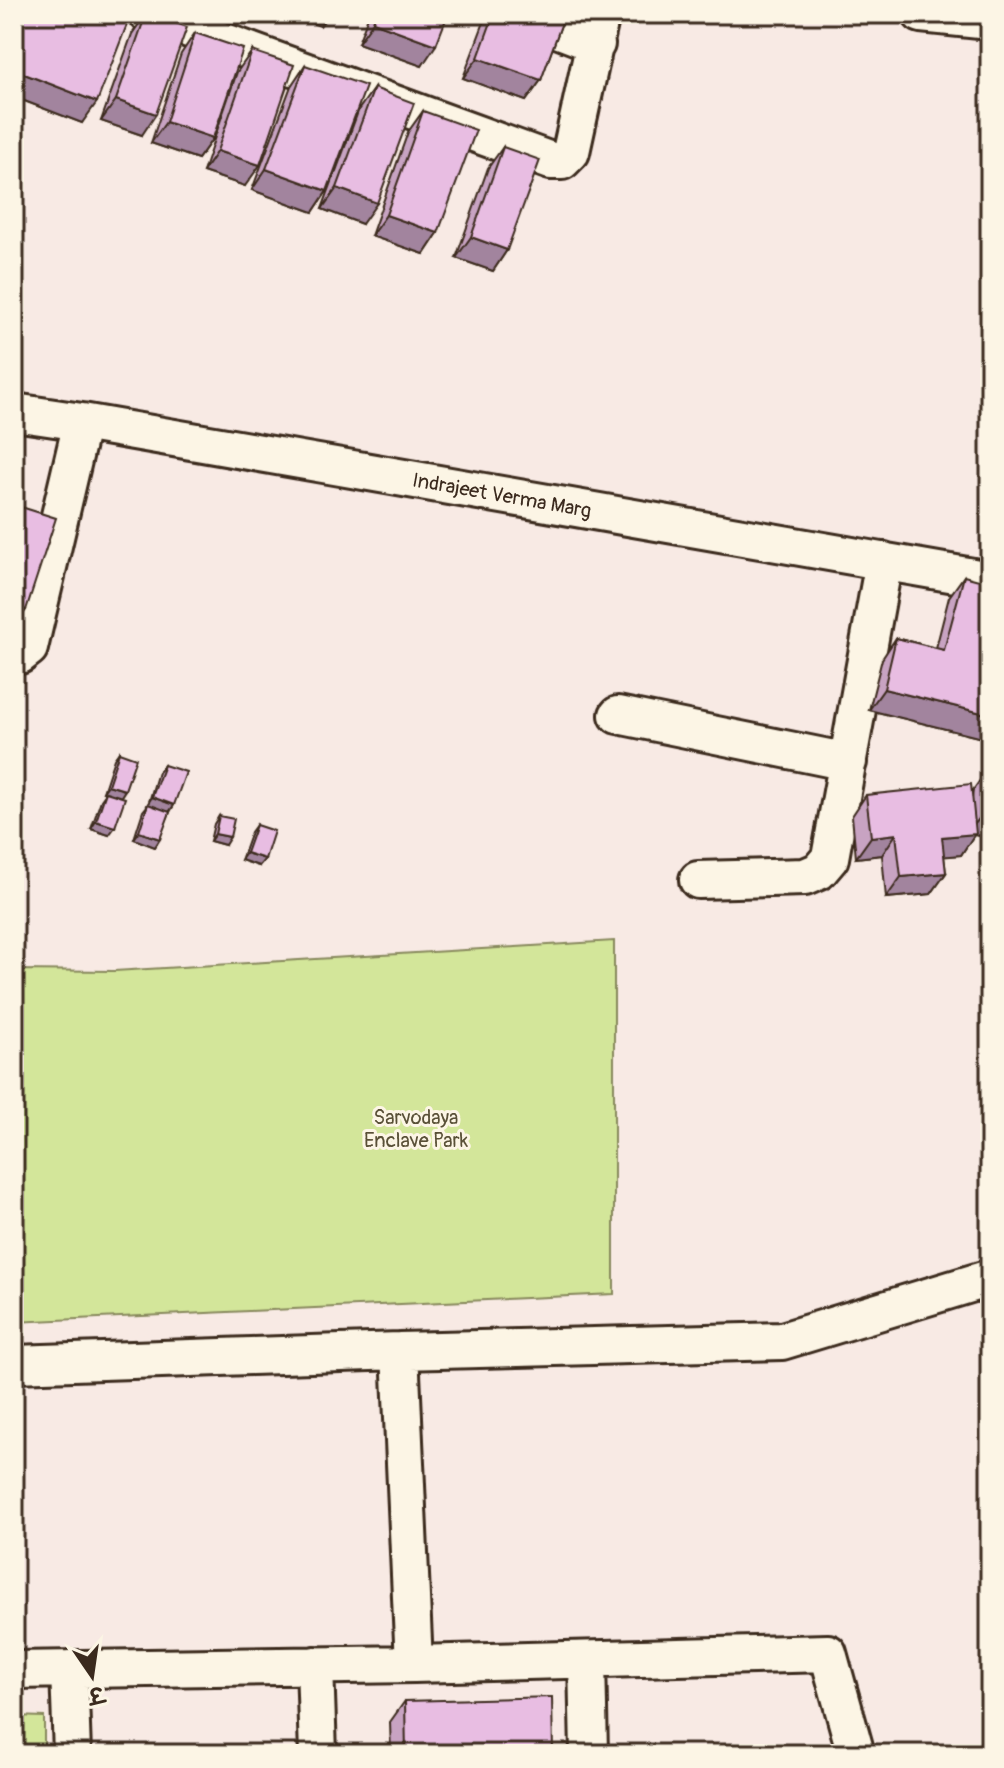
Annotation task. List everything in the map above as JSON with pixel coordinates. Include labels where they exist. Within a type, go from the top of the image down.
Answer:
[{"type":"street","points":[[148,14],[551,161],[562,161],[571,152],[599,29],[518,14]]},
{"type":"street","points":[[921,14],[990,21]]},
{"type":"street","name":"Indrajeet Verma Marg","points":[[14,412],[990,580]]},
{"type":"street","points":[[14,655],[20,655],[29,648],[82,422]]},
{"type":"street","points":[[698,880],[805,877],[819,871],[830,858],[884,561]]},
{"type":"street","points":[[618,715],[848,762]]},
{"type":"street","points":[[14,1364],[782,1341],[990,1278]]},
{"type":"street","points":[[400,1351],[414,1664]]},
{"type":"street","points":[[14,1670],[828,1653],[856,1754]]},
{"type":"street","points":[[587,1660],[589,1754]]},
{"type":"street","points":[[315,1665],[318,1754]]},
{"type":"street","points":[[69,1669],[72,1754]]},
{"type":"green space","name":"Sarvodaya Enclave Park","points":[[614,941],[614,1294],[14,1322],[14,970],[114,971]]},
{"type":"green space","points":[[14,1716],[44,1717],[44,1754],[14,1754]]},
{"type":"building","points":[[25,14],[131,14],[97,102],[14,70],[14,41]]},
{"type":"building","points":[[146,14],[187,27],[156,114],[116,100]]},
{"type":"building","points":[[376,14],[448,14],[436,45],[373,22]]},
{"type":"building","points":[[494,14],[565,14],[541,80],[478,58]]},
{"type":"building","points":[[195,33],[243,49],[213,138],[166,122]]},
{"type":"building","points":[[252,51],[294,65],[260,165],[217,151]]},
{"type":"building","points":[[305,65],[366,86],[327,191],[266,169]]},
{"type":"building","points":[[374,88],[414,103],[377,203],[337,188]]},
{"type":"building","points":[[423,111],[476,130],[438,233],[386,215]]},
{"type":"building","points":[[503,147],[540,160],[507,250],[471,237]]},
{"type":"building","points":[[18,506],[56,518],[26,610],[14,606],[14,518]]},
{"type":"building","points":[[964,576],[990,583],[990,640],[984,665],[990,667],[990,715],[884,689],[896,638],[944,650]]},
{"type":"building","points":[[119,752],[136,758],[125,790],[108,785]]},
{"type":"building","points":[[164,765],[186,772],[174,805],[152,797]]},
{"type":"building","points":[[990,769],[990,814],[983,813]]},
{"type":"building","points":[[971,784],[976,834],[942,837],[946,873],[901,877],[896,834],[871,837],[866,795]]},
{"type":"building","points":[[106,792],[125,798],[115,827],[96,821]]},
{"type":"building","points":[[148,804],[170,812],[160,839],[139,832]]},
{"type":"building","points":[[219,816],[234,819],[230,837],[215,834]]},
{"type":"building","points":[[256,825],[274,831],[265,859],[246,853]]},
{"type":"building","points":[[552,1697],[553,1754],[406,1754],[405,1701]]}]
